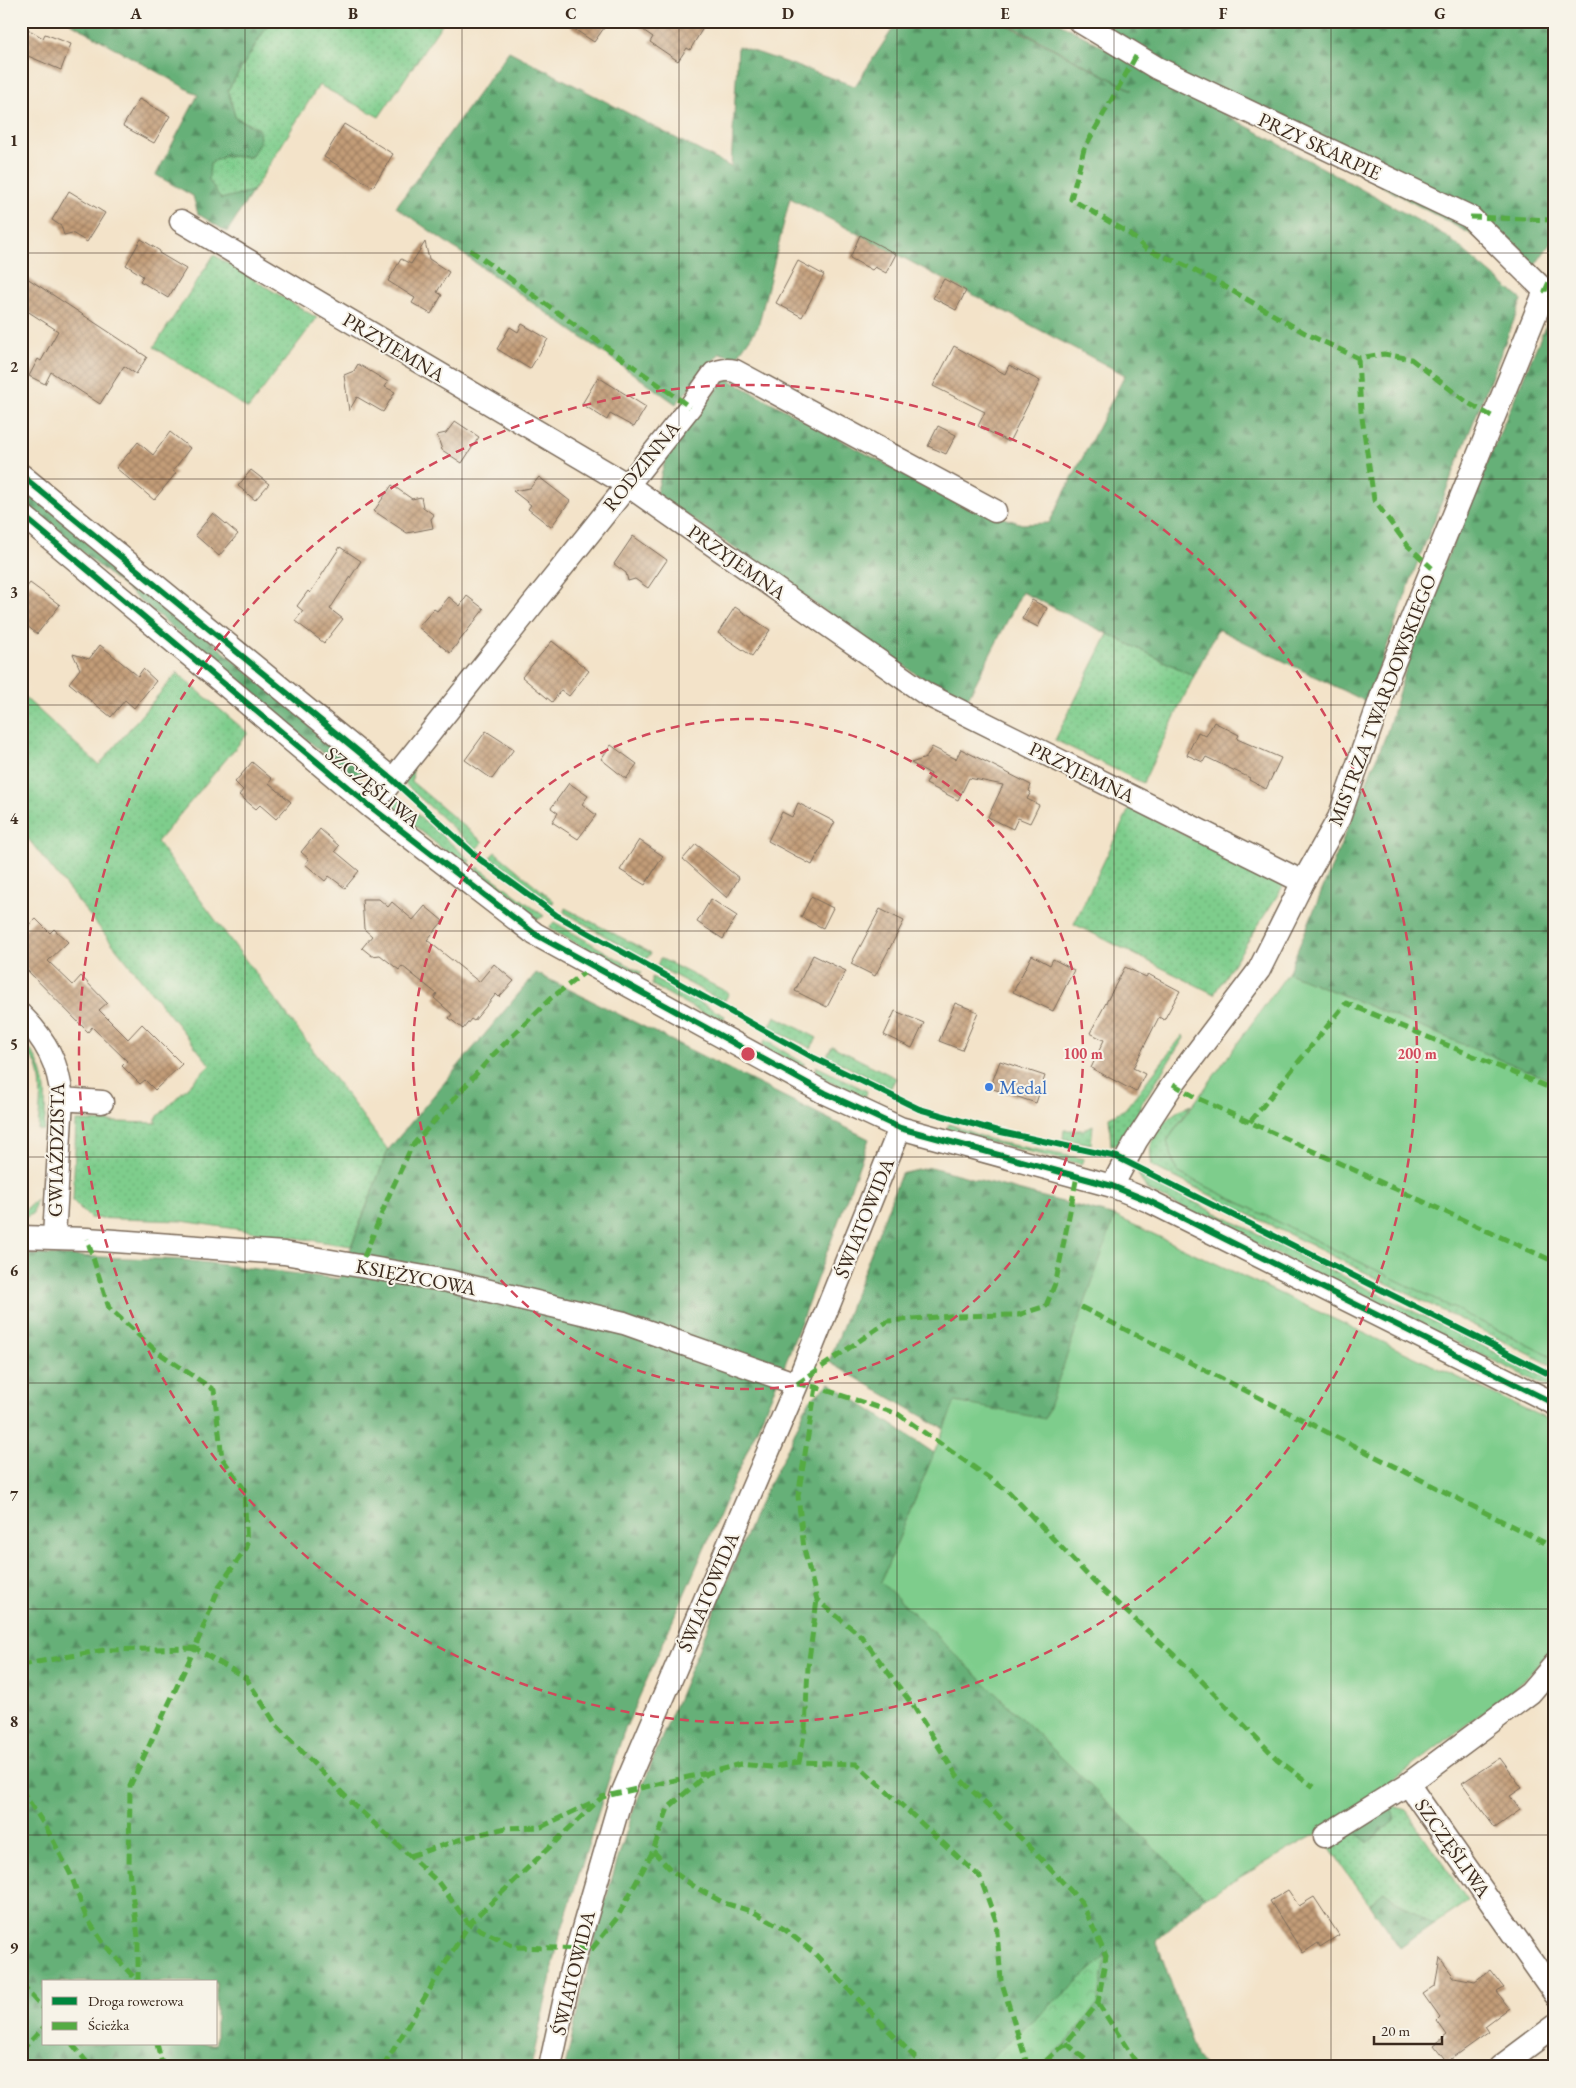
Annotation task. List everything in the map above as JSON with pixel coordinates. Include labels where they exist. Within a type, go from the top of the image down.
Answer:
[{"type":"street","name":"PRZY SKARPIE","points":[[1079,21],[1157,68],[1470,217],[1546,292]]},
{"type":"street","name":"PRZYJEMNA","points":[[181,221],[626,484],[926,694],[1303,882]]},
{"type":"street","name":"MISTRZA TWARDOWSKIEGO","points":[[1112,1186],[1136,1141],[1172,1084],[1259,970],[1303,882],[1339,818],[1390,672],[1546,292]]},
{"type":"street","name":"RODZINNA","points":[[370,807],[626,484],[690,407],[714,373],[729,370],[995,511]]},
{"type":"street","points":[[21,475],[392,779]]},
{"type":"street","name":"SZCZĘŚLIWA","points":[[21,514],[370,807],[535,934],[825,1093],[900,1128],[1112,1186],[1173,1211],[1555,1404]]},
{"type":"street","name":"GWIAŹDZISTA","points":[[21,1015],[37,1032],[51,1053],[57,1068],[62,1099],[54,1237]]},
{"type":"street","points":[[62,1099],[102,1102]]},
{"type":"street","name":"ŚWIATOWIDA","points":[[550,2067],[571,1970],[622,1794],[797,1384],[900,1128]]},
{"type":"street","name":"KSIĘŻYCOWA","points":[[21,1237],[54,1237],[284,1254],[448,1282],[624,1323],[797,1384]]},
{"type":"street","name":"SZCZĘŚLIWA","points":[[1555,1664],[1530,1693],[1408,1784],[1555,1994]]},
{"type":"street","points":[[1325,1836],[1408,1784]]},
{"type":"street","points":[[1500,2067],[1555,2026]]},
{"type":"green space","points":[[67,21],[270,21],[228,90],[235,117],[259,130],[260,141],[251,157],[225,156],[210,163],[209,180],[221,199],[253,191],[227,232],[198,214],[193,196],[156,175],[198,95]]},
{"type":"green space","points":[[270,21],[444,21],[379,117],[319,85],[253,191],[221,199],[208,180],[210,163],[225,156],[251,157],[259,129],[235,117],[228,90]]},
{"type":"green space","points":[[898,21],[1000,21],[1132,90],[1003,21],[1056,21],[1448,237],[1522,300],[1415,569],[1367,702],[1218,629],[1194,676],[1022,592],[966,702],[929,683],[656,494],[667,453],[726,378],[954,501],[1022,524],[1049,523],[1125,375],[790,198],[758,327],[736,358],[720,353],[676,404],[396,207],[509,51],[731,167],[738,46],[855,86]]},
{"type":"green space","points":[[1078,21],[1555,21],[1555,237],[1533,268]]},
{"type":"green space","points":[[214,255],[317,318],[248,409],[154,347]]},
{"type":"green space","points":[[1550,315],[1555,319],[1555,1082],[1288,973],[1386,735],[1420,621]]},
{"type":"green space","points":[[21,483],[362,767],[363,773],[361,777],[347,773],[21,501]]},
{"type":"green space","points":[[1108,634],[1194,676],[1143,783],[1055,740]]},
{"type":"green space","points":[[177,673],[248,733],[157,842],[388,1150],[351,1246],[182,1221],[90,1218],[73,1201],[76,1121],[156,1123],[156,1118],[210,1065],[21,830],[21,694],[99,765]]},
{"type":"green space","points":[[413,767],[412,782],[483,842],[476,849],[404,783]]},
{"type":"green space","points":[[394,794],[470,860],[468,864],[461,864],[399,813],[394,805]]},
{"type":"green space","points":[[1130,807],[1284,885],[1214,994],[1074,924]]},
{"type":"green space","points":[[495,852],[554,901],[552,904],[490,857]]},
{"type":"green space","points":[[478,867],[544,916],[537,920],[477,875],[476,870]]},
{"type":"green space","points":[[565,908],[651,953],[646,960],[564,912]]},
{"type":"green space","points":[[554,922],[642,973],[636,977],[552,930],[550,926]]},
{"type":"green space","points":[[660,958],[729,993],[724,1002],[657,966]]},
{"type":"green space","points":[[536,973],[869,1139],[784,1367],[623,1734],[560,1935],[531,2067],[21,2067],[21,1254],[183,1260],[339,1279],[388,1150]]},
{"type":"green space","points":[[1288,973],[1555,1082],[1555,1358],[1177,1172],[1167,1141]]},
{"type":"green space","points":[[652,977],[725,1016],[723,1020],[717,1021],[652,985]]},
{"type":"green space","points":[[775,1016],[817,1038],[811,1048],[769,1028]]},
{"type":"green space","points":[[1183,1035],[1184,1038],[1142,1103],[1125,1144],[1111,1145],[1109,1117],[1125,1109]]},
{"type":"green space","points":[[21,1039],[30,1049],[41,1070],[44,1081],[44,1130],[38,1130],[41,1098],[39,1073],[35,1062],[23,1046]]},
{"type":"green space","points":[[765,1040],[805,1064],[800,1066],[764,1048],[763,1043]]},
{"type":"green space","points":[[832,1046],[896,1078],[890,1089],[827,1056]]},
{"type":"green space","points":[[816,1066],[867,1091],[865,1099],[817,1076]]},
{"type":"green space","points":[[1192,1104],[1167,1141],[1177,1172],[1555,1358],[1555,1367],[1152,1166],[1151,1146],[1157,1132],[1179,1110]]},
{"type":"green space","points":[[949,1124],[997,1142],[1084,1159],[1081,1164],[950,1133],[947,1128]]},
{"type":"green space","points":[[1093,1125],[1091,1144],[1063,1139],[1064,1130],[1083,1130]]},
{"type":"green space","points":[[931,1167],[1115,1216],[1045,1420],[955,1402],[944,1429],[829,1362],[901,1174]]},
{"type":"green space","points":[[1138,1174],[1555,1382],[1555,1391],[1147,1190]]},
{"type":"green space","points":[[36,1200],[33,1214],[21,1219],[21,1214]]},
{"type":"green space","points":[[1115,1216],[1555,1423],[1555,1644],[1524,1681],[1341,1820],[1205,1897],[881,1582],[955,1402],[1045,1419]]},
{"type":"green space","points":[[830,1383],[934,1453],[881,1582],[1205,1897],[1156,1940],[1197,2057],[1205,2067],[565,2067],[592,1949],[611,1881],[631,1817],[655,1754],[758,1506],[786,1452],[808,1402]]},
{"type":"green space","points":[[1391,1805],[1406,1810],[1468,1901],[1433,1925],[1384,1893],[1369,1904],[1328,1846]]},
{"type":"green space","points":[[1391,1805],[1395,1820],[1368,1843],[1353,1830]]},
{"type":"green space","points":[[1384,1892],[1433,1925],[1400,1948],[1369,1904]]},
{"type":"green space","points":[[1106,1956],[1098,2003],[1066,2043],[1039,2067],[981,2067]]},
{"type":"building","points":[[562,21],[609,21],[594,42]]},
{"type":"building","points":[[630,21],[707,21],[690,50],[687,48],[678,61],[650,42],[653,37]]},
{"type":"building","points":[[21,25],[43,38],[45,34],[71,44],[61,70],[21,53]]},
{"type":"building","points":[[139,99],[170,116],[154,143],[123,126]]},
{"type":"building","points":[[344,124],[393,154],[373,187],[324,157]]},
{"type":"building","points":[[69,191],[105,213],[87,242],[72,233],[64,235],[61,226],[52,220]]},
{"type":"building","points":[[860,235],[896,254],[886,273],[875,267],[872,270],[850,258]]},
{"type":"building","points":[[141,239],[160,251],[159,253],[186,269],[168,298],[140,281],[143,276],[126,265]]},
{"type":"building","points":[[425,242],[429,259],[449,272],[437,292],[442,295],[431,314],[412,303],[415,298],[388,281],[401,259],[411,264]]},
{"type":"building","points":[[798,261],[824,275],[802,317],[776,303]]},
{"type":"building","points":[[21,274],[147,357],[136,374],[124,366],[100,404],[51,372],[45,384],[29,376],[38,359],[41,361],[58,331],[21,307]]},
{"type":"building","points":[[944,279],[966,291],[956,310],[933,298]]},
{"type":"building","points":[[522,324],[548,339],[530,369],[497,349],[510,327],[518,332]]},
{"type":"building","points":[[954,346],[1005,374],[1009,365],[1040,381],[1009,442],[978,426],[985,412],[933,386]]},
{"type":"building","points":[[358,364],[388,382],[385,387],[395,392],[383,412],[357,397],[349,411],[344,375],[354,371]]},
{"type":"building","points":[[598,377],[646,407],[634,427],[610,414],[607,420],[582,404]]},
{"type":"building","points":[[455,421],[479,437],[462,463],[442,450],[437,435],[446,433]]},
{"type":"building","points":[[938,426],[956,435],[946,454],[928,446]]},
{"type":"building","points":[[170,432],[190,448],[173,471],[176,473],[154,500],[116,468],[138,442],[153,455]]},
{"type":"building","points":[[251,470],[269,484],[255,500],[238,486]]},
{"type":"building","points":[[539,477],[570,501],[551,527],[528,509],[531,505],[513,491],[530,488]]},
{"type":"building","points":[[392,485],[412,499],[421,497],[423,507],[434,515],[431,519],[433,528],[407,533],[374,511]]},
{"type":"building","points":[[213,513],[238,534],[219,556],[195,535]]},
{"type":"building","points":[[633,536],[667,560],[648,588],[635,579],[628,581],[626,573],[614,564]]},
{"type":"building","points":[[340,547],[361,561],[330,609],[343,619],[324,643],[295,621],[303,611],[297,606],[308,591],[310,593]]},
{"type":"building","points":[[30,583],[60,605],[37,634],[21,621],[21,594]]},
{"type":"building","points":[[467,596],[484,609],[450,653],[418,627],[434,609],[437,611],[449,597],[460,606]]},
{"type":"building","points":[[1032,600],[1047,608],[1038,627],[1022,619]]},
{"type":"building","points":[[735,607],[770,630],[752,656],[718,633]]},
{"type":"building","points":[[552,641],[589,671],[569,696],[561,690],[552,702],[522,677]]},
{"type":"building","points":[[100,645],[138,676],[143,669],[156,681],[134,708],[125,700],[111,717],[69,683],[80,669],[73,654],[89,659]]},
{"type":"building","points":[[1214,722],[1239,735],[1237,739],[1281,758],[1266,789],[1249,780],[1250,778],[1206,757],[1203,762],[1187,755],[1198,732],[1206,736]]},
{"type":"building","points":[[486,731],[514,749],[492,779],[465,760]]},
{"type":"building","points":[[611,745],[637,764],[626,779],[601,759]]},
{"type":"building","points":[[932,747],[956,759],[961,749],[1031,785],[1029,791],[1031,792],[1027,799],[1039,805],[1030,823],[1018,818],[1013,829],[988,817],[1003,785],[969,778],[958,800],[926,784],[931,774],[911,763],[926,758]]},
{"type":"building","points":[[252,762],[272,779],[269,783],[291,802],[276,819],[260,805],[256,809],[239,795],[243,790],[235,782]]},
{"type":"building","points":[[569,783],[588,796],[582,804],[596,815],[578,839],[552,822],[558,813],[551,808]]},
{"type":"building","points":[[798,803],[835,822],[812,865],[768,841],[782,812],[792,817]]},
{"type":"building","points":[[320,829],[339,846],[335,851],[359,871],[345,888],[329,876],[325,881],[305,864],[309,859],[301,852]]},
{"type":"building","points":[[639,840],[663,856],[645,885],[620,870]]},
{"type":"building","points":[[696,844],[739,878],[727,898],[683,859]]},
{"type":"building","points":[[811,897],[833,908],[823,928],[801,917]]},
{"type":"building","points":[[362,899],[379,899],[388,907],[392,902],[413,920],[425,906],[443,921],[427,940],[479,982],[494,964],[514,981],[499,997],[496,994],[474,1021],[471,1019],[463,1029],[449,1018],[452,1014],[434,998],[437,994],[402,966],[399,970],[380,955],[372,956],[362,948],[372,936],[364,929]]},
{"type":"building","points":[[711,899],[737,916],[723,939],[697,922]]},
{"type":"building","points":[[880,909],[904,921],[875,976],[851,964]]},
{"type":"building","points":[[36,919],[50,933],[54,929],[68,942],[48,961],[73,985],[81,976],[107,1003],[99,1010],[128,1039],[142,1024],[182,1064],[155,1090],[145,1080],[140,1084],[122,1066],[127,1061],[92,1027],[88,1032],[21,964],[21,933]]},
{"type":"building","points":[[813,955],[846,971],[827,1007],[795,991]]},
{"type":"building","points":[[1032,955],[1050,965],[1053,959],[1074,970],[1053,1011],[1013,992]]},
{"type":"building","points":[[1125,967],[1146,977],[1148,974],[1180,991],[1164,1020],[1159,1017],[1133,1068],[1145,1074],[1136,1092],[1091,1068],[1104,1040],[1090,1033]]},
{"type":"building","points":[[955,1003],[978,1012],[962,1050],[939,1041]]},
{"type":"building","points":[[895,1011],[924,1023],[912,1048],[884,1035]]},
{"type":"building","points":[[1000,1061],[1045,1076],[1036,1103],[990,1088]]},
{"type":"building","points":[[1500,1758],[1522,1788],[1510,1796],[1520,1810],[1495,1828],[1462,1783]]},
{"type":"building","points":[[1288,1890],[1299,1906],[1314,1897],[1339,1935],[1320,1947],[1318,1943],[1303,1953],[1270,1901]]},
{"type":"building","points":[[1440,1958],[1454,1977],[1475,1981],[1490,1970],[1504,1988],[1497,1992],[1509,2008],[1485,2026],[1489,2032],[1447,2062],[1434,2045],[1447,2035],[1437,2021],[1440,2018],[1423,1994],[1435,1986]]},
{"type":"marked path","points":[[1136,56],[1084,149],[1071,199],[1130,234],[1146,249],[1182,264],[1305,333],[1358,358],[1384,354],[1411,359],[1468,403],[1495,418]]},
{"type":"marked path","points":[[1470,217],[1555,220]]},
{"type":"marked path","points":[[470,250],[690,407]]},
{"type":"marked path","points":[[1555,269],[1545,291],[1555,298]]},
{"type":"marked path","points":[[1358,358],[1361,411],[1374,500],[1408,546],[1432,568]]},
{"type":"marked path","points":[[364,1257],[390,1193],[412,1146],[493,1055],[551,998],[584,973]]},
{"type":"marked path","points":[[1250,1122],[1346,1003],[1555,1090]]},
{"type":"marked path","points":[[1173,1084],[1197,1098],[1555,1262]]},
{"type":"marked path","points":[[797,1384],[888,1321],[950,1316],[1018,1315],[1046,1306],[1056,1281],[1077,1176]]},
{"type":"marked path","points":[[21,1665],[104,1650],[195,1648],[220,1585],[247,1547],[244,1489],[222,1458],[214,1390],[156,1351],[109,1308],[87,1239]]},
{"type":"marked path","points":[[1081,1307],[1555,1548]]},
{"type":"marked path","points":[[797,1384],[816,1387],[898,1414],[1009,1492],[1095,1583],[1196,1675],[1277,1759],[1314,1787]]},
{"type":"marked path","points":[[816,1387],[798,1496],[804,1549],[817,1600],[861,1636],[914,1707],[957,1776],[1027,1844],[1082,1903],[1106,1956],[1098,2003],[1066,2043],[1039,2067]]},
{"type":"marked path","points":[[799,1762],[805,1730],[808,1667],[817,1600]]},
{"type":"marked path","points":[[138,1980],[138,1937],[129,1870],[130,1786],[195,1648],[246,1678],[277,1726],[351,1802],[438,1882],[469,1924],[516,1947],[592,1949],[617,1918],[653,1851],[668,1808],[708,1773],[740,1764],[771,1767],[799,1762],[857,1764],[980,1877],[996,1921],[1001,1980],[1028,2067]]},
{"type":"marked path","points":[[383,2067],[469,1924],[602,1797],[706,1773]]},
{"type":"marked path","points":[[21,1789],[47,1829],[71,1875],[86,1917],[104,1944],[136,1980]]},
{"type":"marked path","points":[[410,1856],[468,1837],[506,1828],[541,1827],[595,1801]]},
{"type":"marked path","points":[[653,1851],[671,1870],[695,1887],[724,1903],[754,1912],[784,1929],[813,1952],[924,2067]]},
{"type":"marked path","points":[[21,1984],[42,2008]]},
{"type":"marked path","points":[[1098,2003],[1139,2067]]},
{"type":"marked path","points":[[21,2051],[42,2029]]},
{"type":"marked path","points":[[1066,2043],[1094,2067]]},
{"type":"marked path","points":[[74,2046],[91,2067]]},
{"type":"marked path","points":[[158,2046],[163,2067]]},
{"type":"cycle path","points":[[21,475],[392,779],[478,858],[556,915],[814,1058],[919,1109],[1001,1132],[1117,1157],[1555,1377]]},
{"type":"cycle path","points":[[21,514],[371,807],[535,934],[825,1093],[900,1128],[1112,1186],[1149,1201],[1555,1404]]},
{"type":"place","name":"Medal","points":[[989,1087]]}]
